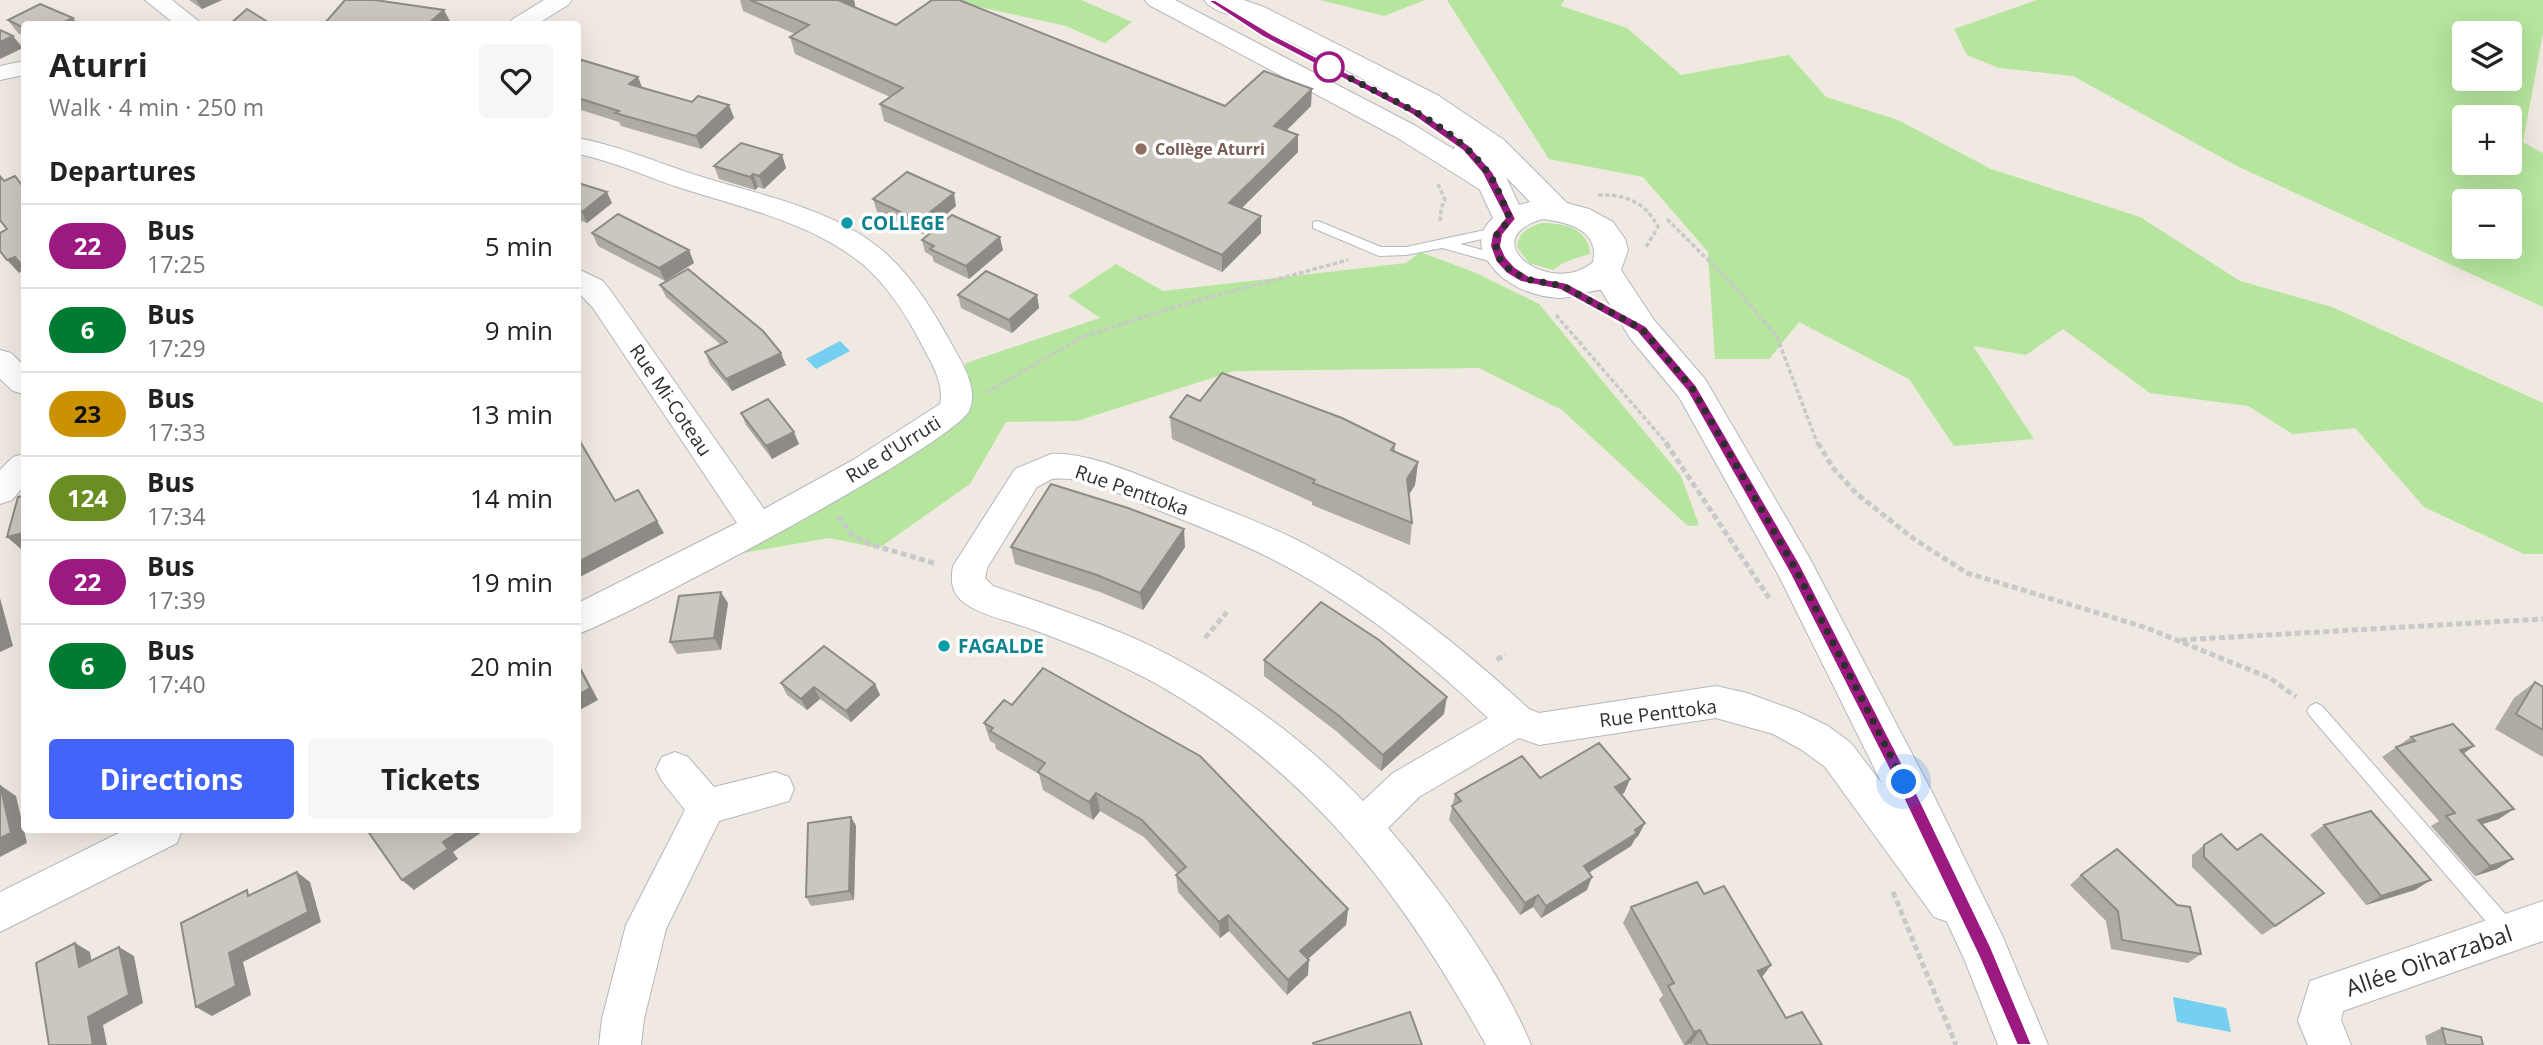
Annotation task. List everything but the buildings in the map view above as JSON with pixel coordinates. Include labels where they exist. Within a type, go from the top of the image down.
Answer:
[{"type":"main road","points":[[1212,0],[1267,35],[1387,96],[1442,129],[1466,149],[1487,172],[1494,186],[1510,270],[1557,297],[1642,329]]},
{"type":"main road","points":[[1218,0],[1254,13],[1429,102],[1493,147],[1556,210]]},
{"type":"main road","points":[[1503,236],[1526,212],[1556,210],[1582,217],[1603,232],[1612,252],[1603,272],[1557,297]]},
{"type":"main road","points":[[1603,272],[1613,282],[1642,329],[1692,388],[1795,568],[1916,806],[1985,953],[2023,1045]]},
{"type":"street","points":[[158,0],[186,21]]},
{"type":"street","points":[[526,21],[560,0]]},
{"type":"street","points":[[1157,0],[1405,131],[1494,186]]},
{"type":"street","points":[[0,74],[21,69]]},
{"type":"street","name":"Rue d'Urruti","points":[[581,147],[822,228],[873,257],[896,283],[939,347],[957,395],[954,410],[923,433],[821,494],[581,617]]},
{"type":"street","name":"Rue Mi-Coteau","points":[[583,287],[758,527]]},
{"type":"street","points":[[0,361],[21,380]]},
{"type":"street","name":"Rue Penttoka","points":[[1510,1045],[1424,903],[1362,827],[1313,777],[1244,723],[1171,675],[1103,640],[981,596],[968,583],[970,566],[1026,478],[1038,470],[1060,466],[1136,488],[1248,533],[1338,581],[1422,638],[1472,679],[1516,721],[1539,729],[1716,702],[1747,709],[1786,723],[1815,738],[1838,755],[1985,953]]},
{"type":"street","points":[[0,491],[21,469]]},
{"type":"street","points":[[1362,827],[1406,785],[1516,721]]},
{"type":"street","points":[[620,1045],[623,1019],[646,925],[684,786],[756,796],[775,789]]},
{"type":"street","points":[[0,913],[157,833]]},
{"type":"street","name":"Allée Oiharzabal","points":[[2330,1045],[2319,1021],[2325,996],[2526,928]]},
{"type":"lane","points":[[1318,225],[1379,252],[1406,251],[1503,236]]},
{"type":"lane","points":[[1444,244],[1503,236]]},
{"type":"lane","points":[[2316,711],[2526,928]]},
{"type":"path","points":[[1667,219],[1732,284],[1777,337],[1819,447],[1833,468],[1857,494],[1914,539],[1967,573],[2095,611],[2177,640],[2270,678],[2316,711]]},
{"type":"path","points":[[954,410],[1082,337],[1174,307],[1379,252]]},
{"type":"path","points":[[1557,297],[1670,448],[1741,552],[1769,599]]},
{"type":"path","points":[[821,494],[852,535],[869,544],[939,565]]},
{"type":"path","points":[[1205,638],[1227,612]]},
{"type":"path","points":[[2177,640],[2543,619]]},
{"type":"path","points":[[1889,882],[1956,1045]]},
{"type":"green space","points":[[947,0],[1081,0],[1132,22],[1105,43],[1066,26]]},
{"type":"green space","points":[[1320,0],[1425,0],[1384,16]]},
{"type":"green space","points":[[1447,0],[1564,0],[1561,6],[1627,28],[1681,75],[1789,55],[1826,97],[1898,120],[1991,169],[2140,217],[2240,281],[2332,307],[2543,403],[2543,554],[2524,554],[2424,507],[2355,428],[2293,434],[2248,406],[2150,393],[2063,329],[2026,355],[1973,346],[2034,439],[1954,446],[1909,379],[1799,322],[1769,359],[1715,359],[1708,252],[1643,177],[1549,159]]},
{"type":"green space","points":[[2037,0],[2543,0],[2543,33],[2523,142],[2543,153],[2543,307],[2239,167],[2073,76],[1999,68],[1967,55],[1954,29]]},
{"type":"green space","points":[[1542,223],[1574,229],[1585,238],[1590,254],[1565,262],[1553,270],[1529,263],[1517,247],[1518,242],[1525,231]]},
{"type":"green space","points":[[1420,252],[1474,272],[1539,304],[1681,476],[1699,525],[1688,526],[1562,410],[1479,368],[1234,371],[1077,421],[1006,422],[970,484],[879,548],[829,538],[720,557],[937,430],[966,363],[1100,318],[1068,296],[1116,264],[1163,291],[1406,263]]},
{"type":"water","points":[[840,341],[850,351],[816,369],[806,359]]},
{"type":"water","points":[[2173,997],[2226,1008],[2231,1032],[2177,1022]]},
{"type":"bus line","name":"22","points":[[1212,0],[1267,35],[1387,96],[1442,129],[1466,149],[1487,172],[1499,193],[1510,219],[1497,234],[1496,246],[1500,259],[1510,270],[1544,285],[1563,286],[1642,329],[1692,388],[1795,568],[1904,782],[1985,953],[2023,1045]]},
{"type":"place","name":"Collège Aturri","points":[[1141,149]]},
{"type":"place","name":"COLLEGE","points":[[847,223]]},
{"type":"place","name":"FAGALDE","points":[[944,646]]},
{"type":"route","points":[[1329,67],[1387,96],[1442,129],[1466,149],[1487,172],[1510,219],[1497,234],[1496,246],[1500,259],[1510,270],[1544,285],[1563,286],[1642,329],[1692,388],[1795,568],[1904,782]]}]
